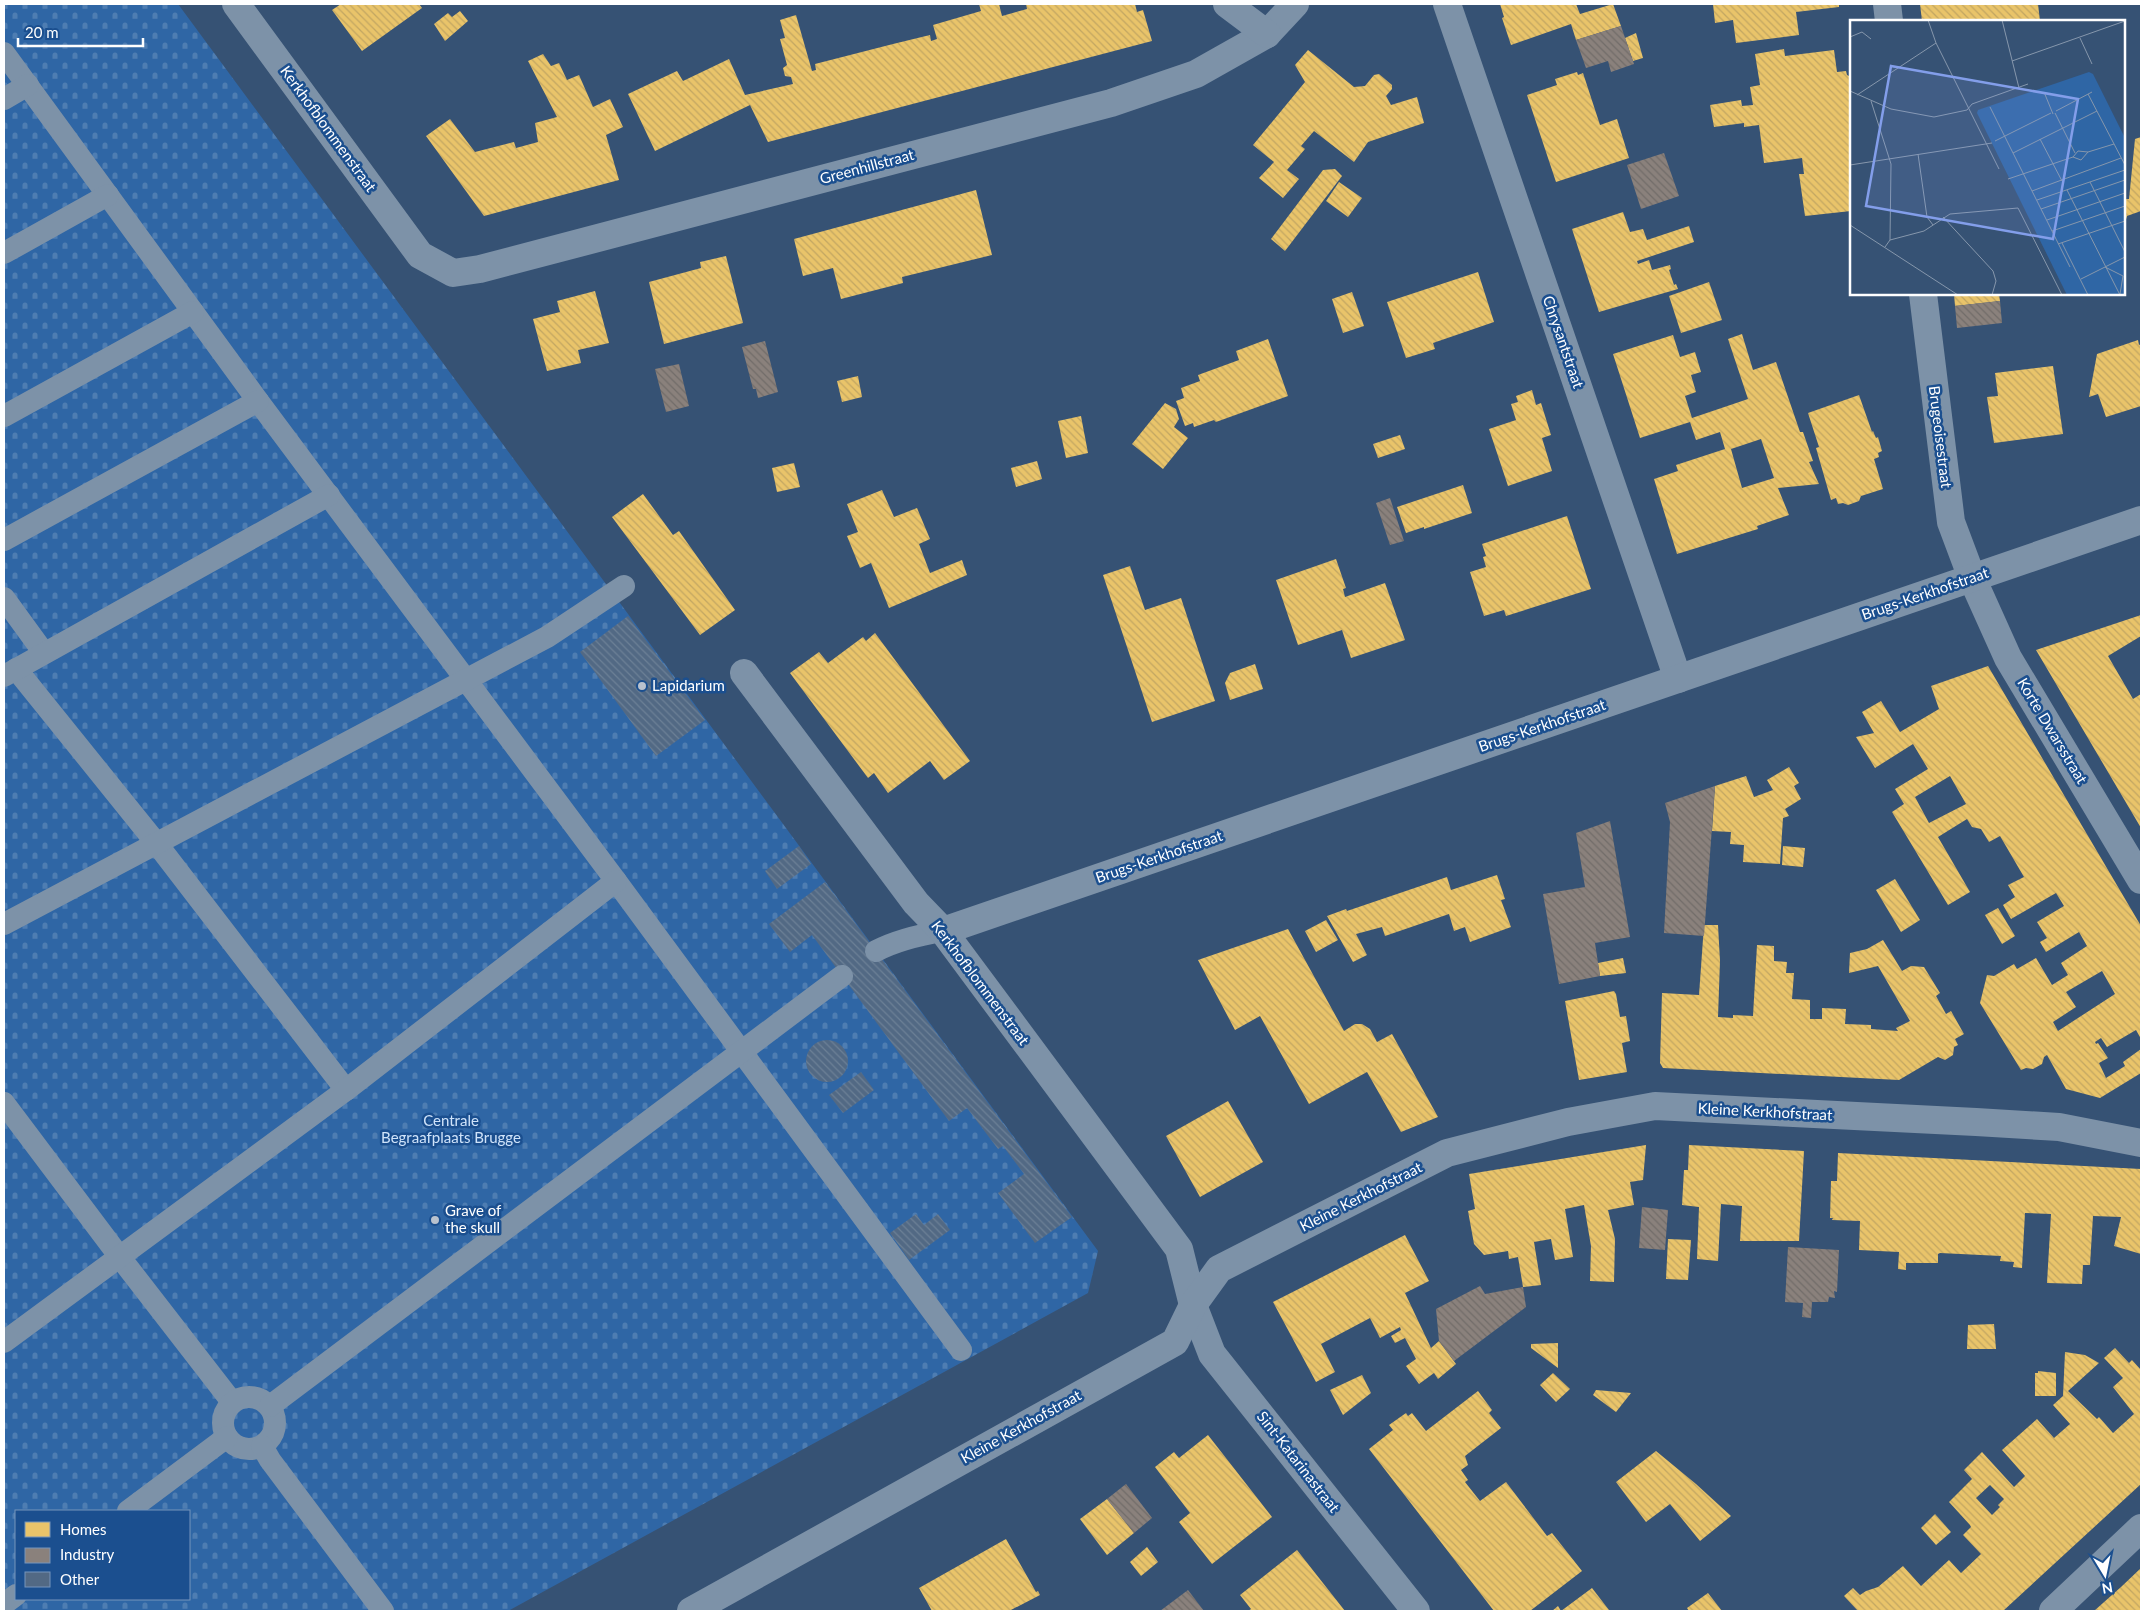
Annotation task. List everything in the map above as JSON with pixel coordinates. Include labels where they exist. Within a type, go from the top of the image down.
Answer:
[{"type":"street","name":"Kerkhofblommenstraat","points":[[236,4],[420,255]]},
{"type":"street","points":[[1227,4],[1267,34]]},
{"type":"street","name":"Greenhillstraat","points":[[420,255],[453,273],[480,269],[1111,103],[1196,74],[1267,34],[1295,4]]},
{"type":"street","name":"Chrysantstraat","points":[[1447,4],[1678,679]]},
{"type":"street","points":[[1887,4],[1889,20]]},
{"type":"street","name":"Brugeoisestraat","points":[[1923,295],[1951,522],[1972,578]]},
{"type":"street","name":"Brugs-Kerkhofstraat","points":[[943,931],[2141,520]]},
{"type":"street","name":"Korte Dwarsstraat","points":[[1972,578],[2008,658],[2141,880]]},
{"type":"street","name":"Kerkhofblommenstraat","points":[[744,673],[916,903],[943,931],[1179,1250],[1194,1305]]},
{"type":"street","name":"Kleine Kerkhofstraat","points":[[691,1611],[1175,1342],[1194,1305],[1219,1269],[1448,1153],[1568,1122],[1646,1108],[1665,1107],[2058,1127],[2141,1143]]},
{"type":"street","name":"Sint-Katarinastraat","points":[[1194,1305],[1212,1354],[1416,1611]]},
{"type":"street","points":[[2052,1611],[2141,1528]]},
{"type":"lane","points":[[4,53],[258,401],[616,881],[962,1350]]},
{"type":"lane","points":[[4,99],[28,85]]},
{"type":"lane","points":[[4,253],[108,195]]},
{"type":"lane","points":[[4,416],[193,312]]},
{"type":"lane","points":[[4,540],[258,401]]},
{"type":"lane","points":[[329,495],[10,672],[157,844],[346,1090]]},
{"type":"lane","points":[[4,924],[547,637],[624,586]]},
{"type":"lane","points":[[4,598],[44,653]]},
{"type":"lane","points":[[4,1342],[346,1090],[616,881]]},
{"type":"lane","points":[[876,952],[889,944],[918,935],[943,931]]},
{"type":"lane","points":[[270,1406],[842,976]]},
{"type":"lane","points":[[4,1103],[232,1402]]},
{"type":"lane","points":[[252,1397],[262,1400],[270,1406],[275,1424],[274,1432],[262,1446],[252,1449],[243,1448],[234,1444],[227,1437],[223,1428],[223,1419],[232,1402],[241,1398],[252,1397]]},
{"type":"lane","points":[[129,1510],[227,1437]]},
{"type":"lane","points":[[262,1446],[270,1460],[383,1611]]},
{"type":"lane","points":[[4,1604],[15,1596]]},
{"type":"green space","name":"Centrale Begraafplaats Brugge","points":[[4,4],[178,4],[1098,1251],[1088,1293],[508,1611],[4,1611]]},
{"type":"building: Homes","points":[[341,4],[419,4],[422,8],[362,51],[332,10]]},
{"type":"building: Homes","points":[[979,4],[999,4],[1002,16],[1027,9],[1026,4],[1135,4],[1137,12],[1143,10],[1152,41],[768,142],[750,105],[655,151],[628,94],[677,71],[683,81],[729,59],[745,95],[793,84],[791,77],[785,76],[783,68],[787,65],[780,39],[785,38],[780,20],[796,15],[812,71],[816,70],[815,64],[893,44],[930,35],[931,41],[937,39],[933,25],[981,11]]},
{"type":"building: Homes","points":[[1500,4],[1576,4],[1580,14],[1613,4],[1621,26],[1576,40],[1571,24],[1511,45],[1502,18],[1504,17]]},
{"type":"building: Homes","points":[[1713,4],[1839,4],[1839,7],[1796,12],[1799,35],[1736,43],[1733,20],[1715,23]]},
{"type":"building: Homes","points":[[1920,4],[2038,4],[2040,20],[1922,20]]},
{"type":"building: Homes","points":[[460,11],[468,21],[445,41],[434,24],[448,13],[452,17]]},
{"type":"building: Homes","points":[[1636,33],[1643,58],[1633,61],[1625,38]]},
{"type":"building: Homes","points":[[1784,49],[1785,56],[1834,50],[1837,72],[1846,71],[1847,75],[1850,76],[1850,211],[1805,216],[1799,174],[1804,174],[1802,158],[1764,163],[1759,125],[1744,127],[1744,123],[1714,127],[1710,105],[1741,100],[1742,106],[1753,105],[1750,87],[1760,85],[1755,54]]},
{"type":"building: Homes","points":[[1308,50],[1354,87],[1365,86],[1374,75],[1379,74],[1392,85],[1392,89],[1386,96],[1391,105],[1417,97],[1424,123],[1368,142],[1354,162],[1314,131],[1301,146],[1305,149],[1287,170],[1299,179],[1283,198],[1259,178],[1274,162],[1253,145],[1305,82],[1295,65]]},
{"type":"building: Homes","points":[[543,54],[551,66],[559,63],[567,80],[579,75],[593,107],[610,99],[623,127],[606,135],[619,180],[484,216],[426,136],[450,119],[475,152],[514,142],[516,148],[538,142],[535,123],[557,117],[528,61]]},
{"type":"building: Homes","points":[[1577,72],[1578,75],[1583,73],[1600,125],[1617,119],[1629,158],[1556,182],[1527,95],[1557,85],[1555,79]]},
{"type":"building: Homes","points":[[2141,137],[2141,211],[2127,216],[2125,223],[2125,199],[2129,199],[2135,139]]},
{"type":"building: Homes","points":[[1335,169],[1342,176],[1285,251],[1271,239],[1323,170]]},
{"type":"building: Homes","points":[[1339,182],[1362,198],[1348,217],[1326,201]]},
{"type":"building: Homes","points":[[976,190],[992,255],[902,277],[903,283],[841,299],[833,268],[803,276],[794,239]]},
{"type":"building: Homes","points":[[1623,212],[1630,232],[1643,229],[1647,240],[1689,226],[1694,242],[1637,261],[1638,264],[1649,260],[1652,270],[1670,265],[1671,269],[1669,270],[1674,285],[1676,284],[1678,289],[1599,312],[1572,229]]},
{"type":"building: Homes","points":[[726,256],[743,323],[664,344],[649,282],[701,268],[700,262]]},
{"type":"building: Homes","points":[[1478,272],[1494,322],[1433,343],[1435,349],[1406,358],[1387,302]]},
{"type":"building: Homes","points":[[1709,282],[1722,320],[1681,333],[1669,296]]},
{"type":"building: Homes","points":[[595,291],[609,343],[578,350],[581,363],[547,371],[533,319],[560,312],[557,301]]},
{"type":"building: Homes","points":[[1352,292],[1364,326],[1343,333],[1332,299]]},
{"type":"building: Homes","points":[[1954,295],[1999,295],[2000,301],[1955,306]]},
{"type":"building: Homes","points":[[1742,334],[1753,370],[1776,362],[1800,432],[1803,432],[1813,461],[1809,462],[1819,484],[1778,488],[1789,515],[1757,526],[1758,529],[1677,554],[1654,479],[1678,471],[1676,465],[1725,449],[1720,432],[1696,440],[1690,422],[1640,438],[1613,354],[1673,335],[1680,357],[1695,352],[1701,372],[1691,375],[1696,392],[1685,396],[1692,418],[1748,399],[1728,339]],"holes":[[[1761,439],[1774,478],[1742,488],[1731,449]]]},
{"type":"building: Homes","points":[[1268,339],[1288,396],[1216,422],[1214,420],[1194,427],[1193,423],[1185,426],[1176,401],[1184,398],[1181,388],[1200,381],[1198,375],[1239,360],[1236,351]]},
{"type":"building: Homes","points":[[2138,340],[2139,345],[2141,344],[2141,406],[2106,417],[2098,394],[2089,397],[2097,354]]},
{"type":"building: Homes","points":[[2053,366],[2063,434],[1994,443],[1987,397],[1998,396],[1995,373]]},
{"type":"building: Homes","points":[[858,376],[862,397],[842,402],[837,381]]},
{"type":"building: Homes","points":[[1532,390],[1536,405],[1541,403],[1551,435],[1542,438],[1552,471],[1508,486],[1489,429],[1516,420],[1511,404],[1518,402],[1516,396]]},
{"type":"building: Homes","points":[[1859,395],[1872,432],[1876,438],[1878,437],[1882,451],[1878,453],[1879,457],[1874,459],[1883,489],[1861,496],[1859,501],[1848,505],[1838,504],[1836,498],[1831,500],[1816,448],[1819,447],[1808,413]]},
{"type":"building: Homes","points":[[1165,403],[1176,409],[1179,419],[1174,427],[1188,438],[1163,469],[1132,444]]},
{"type":"building: Homes","points":[[1081,416],[1088,453],[1066,458],[1058,421]]},
{"type":"building: Homes","points":[[1400,435],[1405,449],[1378,458],[1373,444]]},
{"type":"building: Homes","points":[[1037,461],[1042,479],[1016,487],[1011,468]]},
{"type":"building: Homes","points":[[794,463],[800,487],[777,492],[772,468]]},
{"type":"building: Homes","points":[[1463,485],[1472,513],[1406,533],[1397,507]]},
{"type":"building: Homes","points":[[882,490],[894,517],[917,508],[930,539],[919,544],[930,573],[962,560],[967,575],[889,608],[871,563],[860,568],[847,536],[858,532],[847,504]]},
{"type":"building: Homes","points":[[643,494],[673,535],[679,531],[735,610],[700,635],[612,517]]},
{"type":"building: Homes","points":[[1567,516],[1591,589],[1506,616],[1504,610],[1484,616],[1470,572],[1486,567],[1483,557],[1486,556],[1482,544]]},
{"type":"building: Homes","points":[[1336,559],[1346,588],[1343,589],[1345,597],[1385,583],[1405,640],[1351,658],[1342,630],[1298,645],[1276,580]]},
{"type":"building: Homes","points":[[1130,566],[1145,610],[1181,598],[1215,701],[1152,722],[1103,575]]},
{"type":"building: Homes","points":[[2141,615],[2141,636],[2108,656],[2133,699],[2141,694],[2141,828],[2036,650]]},
{"type":"building: Homes","points":[[875,633],[970,761],[944,780],[930,761],[888,793],[874,773],[868,778],[790,673],[819,652],[828,663],[863,637],[866,641]]},
{"type":"building: Homes","points":[[1255,664],[1263,689],[1230,700],[1225,683],[1230,673]]},
{"type":"building: Homes","points":[[1988,666],[2141,926],[2141,1039],[2136,1030],[2107,1047],[2101,1038],[2095,1042],[2096,1044],[2098,1043],[2108,1058],[2099,1063],[2106,1078],[2125,1066],[2123,1062],[2141,1049],[2141,1073],[2100,1098],[2066,1089],[2047,1055],[2044,1057],[2042,1064],[2033,1069],[2026,1068],[2021,1070],[1980,1003],[1987,975],[1994,976],[2014,964],[2017,969],[2036,958],[2052,985],[2068,975],[2061,963],[2087,946],[2079,932],[2046,952],[2040,942],[2047,938],[2037,922],[2064,906],[2056,893],[2011,919],[2003,905],[2015,897],[2008,885],[2024,877],[2000,836],[1989,842],[1981,829],[1972,827],[1967,819],[1938,837],[1970,892],[1948,905],[1892,812],[1904,804],[1895,789],[1928,769],[1913,744],[1875,768],[1856,737],[1874,733],[1862,712],[1881,701],[1900,732],[1939,709],[1931,686]],"holes":[[[1950,776],[1966,804],[1929,823],[1915,797]],[[2102,971],[2115,994],[2058,1031],[2053,1022],[2076,1007],[2066,992]]]},
{"type":"building: Homes","points":[[1789,767],[1799,783],[1794,786],[1801,799],[1785,809],[1789,816],[1783,818],[1780,864],[1743,862],[1744,845],[1730,844],[1731,832],[1712,831],[1715,786],[1746,776],[1754,797],[1773,790],[1767,780]]},
{"type":"building: Homes","points":[[1783,846],[1805,848],[1803,867],[1782,865]]},
{"type":"building: Homes","points":[[1497,875],[1505,899],[1501,900],[1511,927],[1470,942],[1465,927],[1454,931],[1449,914],[1385,936],[1382,927],[1356,934],[1367,955],[1353,962],[1327,916],[1447,877],[1451,890]]},
{"type":"building: Homes","points":[[1895,879],[1920,920],[1901,932],[1876,890]]},
{"type":"building: Homes","points":[[1998,908],[2015,936],[2002,944],[1985,915]]},
{"type":"building: Homes","points":[[1326,920],[1338,940],[1316,952],[1305,931]]},
{"type":"building: Homes","points":[[1704,925],[1718,925],[1720,961],[1718,1017],[1733,1018],[1733,1015],[1753,1016],[1757,945],[1774,946],[1774,961],[1787,962],[1786,973],[1794,973],[1792,999],[1810,1000],[1810,1019],[1822,1019],[1822,1008],[1846,1009],[1845,1024],[1871,1025],[1871,1029],[1898,1031],[1896,1028],[1910,1021],[1878,966],[1849,973],[1850,953],[1867,949],[1883,940],[1902,971],[1911,966],[1924,967],[1940,993],[1936,996],[1946,1014],[1951,1011],[1964,1034],[1955,1039],[1958,1045],[1954,1047],[1953,1055],[1945,1060],[1938,1057],[1899,1080],[1663,1068],[1660,1063],[1662,993],[1699,995]]},
{"type":"building: Homes","points":[[1288,929],[1344,1031],[1355,1024],[1362,1024],[1370,1029],[1377,1042],[1392,1034],[1438,1117],[1401,1132],[1367,1072],[1309,1104],[1260,1016],[1235,1030],[1198,960]]},
{"type":"building: Homes","points":[[1623,958],[1626,973],[1600,976],[1598,963]]},
{"type":"building: Homes","points":[[1614,991],[1620,1017],[1626,1016],[1630,1041],[1622,1043],[1627,1072],[1579,1080],[1565,1001]]},
{"type":"building: Homes","points":[[1228,1101],[1263,1162],[1200,1197],[1166,1136]]},
{"type":"building: Homes","points":[[1646,1145],[1643,1180],[1630,1182],[1634,1205],[1608,1210],[1615,1239],[1614,1282],[1590,1281],[1591,1246],[1584,1205],[1565,1209],[1573,1257],[1555,1260],[1551,1239],[1534,1242],[1541,1285],[1523,1287],[1518,1257],[1509,1259],[1508,1251],[1484,1255],[1474,1244],[1468,1211],[1475,1209],[1469,1174]]},
{"type":"building: Homes","points":[[1689,1145],[1804,1151],[1799,1241],[1740,1241],[1742,1206],[1721,1204],[1718,1261],[1697,1259],[1699,1207],[1682,1205],[1684,1170],[1688,1170]]},
{"type":"building: Homes","points":[[1838,1153],[2141,1169],[2141,1254],[2114,1246],[2121,1217],[2093,1216],[2090,1265],[2083,1265],[2082,1284],[2047,1283],[2051,1214],[2025,1213],[2022,1268],[2013,1267],[2014,1262],[2000,1261],[2001,1256],[1940,1253],[1938,1254],[1938,1263],[1906,1263],[1906,1270],[1898,1269],[1899,1252],[1859,1250],[1860,1221],[1832,1220],[1833,1218],[1830,1218],[1831,1181],[1837,1181]]},
{"type":"building: Homes","points":[[1405,1235],[1429,1281],[1405,1293],[1431,1348],[1439,1341],[1456,1364],[1438,1379],[1434,1373],[1419,1384],[1406,1366],[1416,1359],[1405,1338],[1395,1343],[1391,1336],[1401,1330],[1400,1327],[1380,1338],[1370,1318],[1321,1344],[1335,1372],[1316,1382],[1273,1302]]},
{"type":"building: Homes","points":[[1668,1239],[1691,1240],[1688,1280],[1666,1279]]},
{"type":"building: Homes","points":[[1994,1324],[1996,1349],[1967,1349],[1968,1325]]},
{"type":"building: Homes","points":[[1558,1343],[1558,1368],[1531,1348],[1531,1344]]},
{"type":"building: Homes","points":[[2115,1348],[2129,1363],[2132,1360],[2141,1370],[2141,1484],[2003,1611],[1858,1611],[1844,1596],[1853,1588],[1860,1595],[1878,1587],[1903,1566],[1921,1586],[1949,1560],[1961,1573],[1981,1554],[1963,1535],[1971,1527],[1970,1525],[1949,1502],[1972,1479],[1964,1470],[1982,1452],[2014,1487],[2025,1476],[2002,1450],[2037,1419],[2054,1438],[2070,1424],[2053,1405],[2063,1396],[2065,1352],[2085,1355],[2099,1363],[2068,1391],[2097,1419],[2099,1417],[2113,1433],[2134,1414],[2113,1387],[2123,1378],[2104,1358]],"holes":[[[1990,1485],[2004,1499],[1998,1505],[2000,1507],[1992,1515],[1976,1498]]]},
{"type":"building: Homes","points":[[2038,1371],[2056,1373],[2056,1396],[2035,1396],[2035,1373],[2038,1373]]},
{"type":"building: Homes","points":[[1553,1373],[1570,1389],[1556,1402],[1540,1385]]},
{"type":"building: Homes","points":[[1362,1375],[1371,1393],[1343,1415],[1330,1390]]},
{"type":"building: Homes","points":[[1596,1390],[1631,1393],[1616,1412],[1593,1395]]},
{"type":"building: Homes","points":[[1478,1391],[1492,1410],[1489,1413],[1501,1428],[1465,1456],[1468,1465],[1461,1470],[1468,1480],[1465,1482],[1480,1501],[1506,1482],[1547,1536],[1552,1533],[1582,1571],[1530,1611],[1494,1611],[1369,1449],[1393,1430],[1389,1425],[1406,1413],[1408,1416],[1412,1413],[1426,1431]]},
{"type":"building: Homes","points":[[1208,1435],[1272,1517],[1212,1564],[1179,1522],[1190,1513],[1155,1467],[1174,1452],[1179,1458]]},
{"type":"building: Homes","points":[[1656,1451],[1731,1516],[1700,1541],[1670,1504],[1646,1522],[1616,1482]]},
{"type":"building: Homes","points":[[1107,1499],[1134,1533],[1107,1555],[1080,1519]]},
{"type":"building: Homes","points":[[1935,1514],[1951,1532],[1936,1545],[1921,1528]]},
{"type":"building: Homes","points":[[1006,1539],[1036,1592],[1038,1591],[1040,1595],[1009,1611],[932,1611],[919,1588]]},
{"type":"building: Homes","points":[[1147,1547],[1158,1562],[1141,1576],[1130,1562]]},
{"type":"building: Homes","points":[[1297,1550],[1345,1611],[1248,1611],[1251,1609],[1240,1595]]},
{"type":"building: Homes","points":[[2141,1568],[2141,1611],[2094,1611],[2121,1587]]},
{"type":"building: Homes","points":[[1592,1588],[1609,1610],[1608,1611],[1561,1611]]},
{"type":"building: Homes","points":[[1708,1593],[1722,1611],[1689,1611],[1687,1608]]},
{"type":"building: Homes","points":[[1558,1606],[1561,1611],[1552,1611]]},
{"type":"building: Industry","points":[[1621,26],[1634,64],[1611,72],[1608,61],[1586,68],[1576,40]]},
{"type":"building: Industry","points":[[1664,153],[1679,196],[1641,209],[1627,165]]},
{"type":"building: Industry","points":[[2000,301],[2002,323],[1957,328],[1955,306]]},
{"type":"building: Industry","points":[[765,341],[778,392],[758,398],[756,389],[753,389],[742,347]]},
{"type":"building: Industry","points":[[679,364],[689,406],[666,412],[655,369]]},
{"type":"building: Industry","points":[[1390,498],[1404,541],[1390,545],[1376,503]]},
{"type":"building: Industry","points":[[1715,786],[1704,936],[1664,933],[1670,822],[1665,803]]},
{"type":"building: Industry","points":[[1610,821],[1630,937],[1595,943],[1600,976],[1559,984],[1543,894],[1585,887],[1576,833]]},
{"type":"building: Industry","points":[[1642,1207],[1668,1210],[1665,1250],[1639,1248]]},
{"type":"building: Industry","points":[[1788,1247],[1839,1250],[1837,1292],[1834,1291],[1835,1298],[1829,1297],[1828,1302],[1812,1302],[1811,1318],[1802,1317],[1803,1303],[1785,1302]]},
{"type":"building: Industry","points":[[1480,1286],[1485,1294],[1523,1287],[1526,1307],[1454,1361],[1439,1341],[1436,1309]]},
{"type":"building: Industry","points":[[1126,1484],[1152,1518],[1134,1533],[1107,1499]]},
{"type":"building: Industry","points":[[1188,1590],[1204,1611],[1160,1611]]},
{"type":"building: Other","name":"Lapidarium","points":[[628,616],[705,720],[656,756],[580,652]]},
{"type":"building: Other","points":[[799,846],[811,864],[777,889],[765,871]]},
{"type":"building: Other","points":[[825,882],[1072,1217],[1035,1243],[998,1193],[1024,1174],[1003,1146],[998,1149],[967,1108],[949,1121],[812,935],[790,952],[769,924]]},
{"type":"building: Other","points":[[827,1040],[842,1046],[848,1061],[842,1076],[827,1082],[812,1076],[806,1061],[812,1046]]},
{"type":"building: Other","points":[[861,1072],[874,1090],[843,1113],[829,1095]]},
{"type":"building: Other","points":[[916,1214],[924,1225],[938,1214],[950,1230],[909,1260],[890,1233]]},
{"type":"place","name":"Lapidarium","points":[[642,686]]},
{"type":"place","name":"Grave of the skull","points":[[435,1220]]}]
